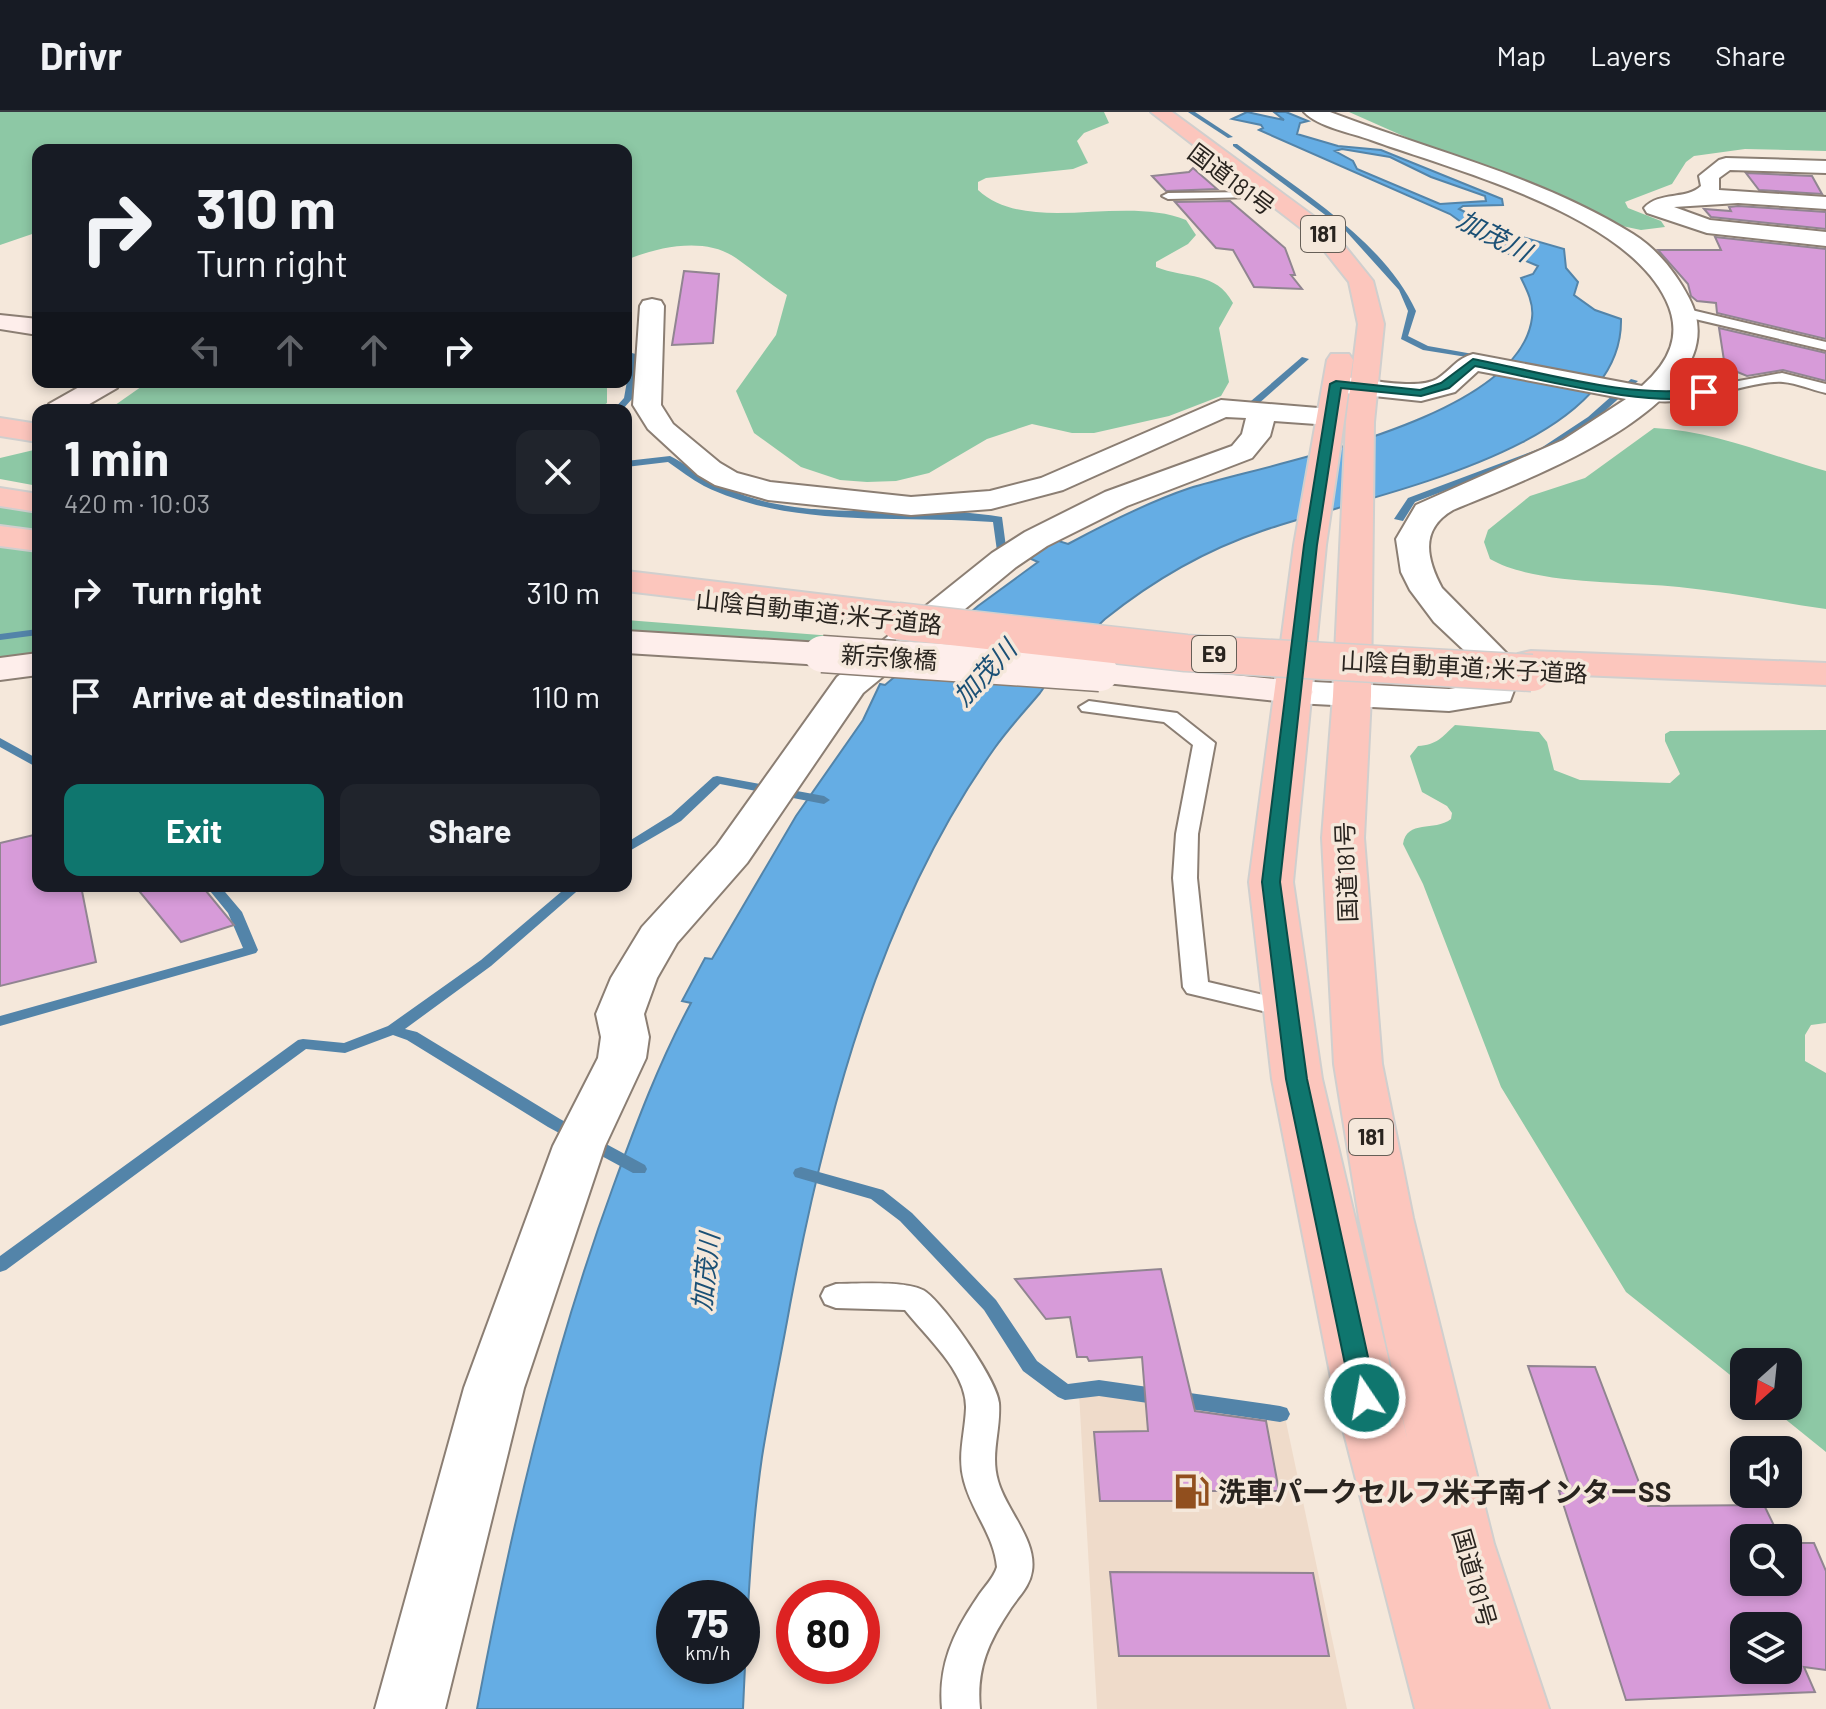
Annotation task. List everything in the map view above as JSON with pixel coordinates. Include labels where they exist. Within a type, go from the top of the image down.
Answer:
[{"type":"highway","name":"国道181号","points":[[1141,112],[1287,222],[1330,271],[1334,285]]},
{"type":"highway","name":"国道181号","points":[[1160,112],[1323,234],[1361,281],[1371,324],[1349,386],[1329,420],[1332,547],[1352,696],[1343,838],[1358,1064],[1386,1218],[1462,1544],[1514,1709]]},
{"type":"highway","name":"国道181号","points":[[1342,337],[1349,386],[1360,422],[1295,692],[1271,882],[1297,1079],[1365,1398],[1450,1709]]},
{"type":"highway","points":[[0,489],[32,495]]},
{"type":"highway","points":[[0,497],[32,502]]},
{"type":"highway","points":[[0,536],[32,540]]},
{"type":"highway","name":"山陰自動車道;米子道路","points":[[632,582],[896,622],[1826,685]]},
{"type":"highway","name":"山陰自動車道;米子道路","points":[[632,592],[1186,653],[1532,667],[1826,674]]},
{"type":"highway","points":[[632,610],[896,622]]},
{"type":"street","points":[[1295,692],[1449,700],[1497,693],[1504,669],[1484,645],[1443,614],[1419,576],[1412,539],[1427,512],[1442,503],[1564,452],[1594,434],[1637,394],[1667,376],[1684,354],[1687,333],[1683,312],[1663,274],[1629,241],[1516,187],[1313,112]]},
{"type":"street","points":[[1703,196],[1711,187],[1709,176],[1726,164],[1826,167]]},
{"type":"street","points":[[1826,203],[1703,196],[1679,199],[1655,208],[1707,226],[1826,239]]},
{"type":"street","points":[[1629,241],[1659,243]]},
{"type":"street","points":[[1689,244],[1826,255]]},
{"type":"street","points":[[644,303],[650,349],[647,405],[662,429],[694,458],[726,479],[747,486],[829,499],[911,506],[991,500],[1025,493],[1185,427],[1210,412],[1230,408],[1329,420]]},
{"type":"street","points":[[0,322],[32,326]]},
{"type":"street","points":[[1349,386],[1421,393],[1445,386],[1473,362],[1637,394]]},
{"type":"street","points":[[69,404],[97,388]]},
{"type":"street","points":[[410,1709],[494,1388],[579,1146],[622,1058],[625,1037],[620,1014],[634,978],[658,937],[732,854],[850,685],[1004,560],[1036,539],[1116,499],[1242,452],[1256,436],[1262,411]]},
{"type":"street","name":"新宗像橋","points":[[632,642],[822,654],[1094,690],[1295,692]]},
{"type":"street","points":[[0,669],[32,665]]},
{"type":"lane","points":[[1168,196],[1251,195]]},
{"type":"lane","points":[[1683,312],[1826,346]]},
{"type":"lane","points":[[1637,394],[1680,396],[1782,377],[1826,389]]},
{"type":"lane","points":[[1094,690],[1170,717],[1204,743],[1187,834],[1185,878],[1196,987],[1288,1009]]},
{"type":"lane","points":[[836,1296],[915,1300],[969,1371],[981,1394],[983,1411],[976,1462],[983,1489],[1013,1550],[1015,1563],[1013,1576],[970,1640],[961,1661],[958,1681],[961,1709]]},
{"type":"shaded area","name":"洗車パークセルフ米子南インターSS","points":[[1101,1390],[1285,1417],[1347,1709],[1097,1709],[1079,1393]]},
{"type":"green space","points":[[0,112],[1104,112],[1109,123],[1084,133],[1077,141],[1088,163],[1073,169],[986,178],[978,182],[978,190],[999,203],[1023,210],[1049,213],[1134,211],[1161,213],[1186,220],[1196,235],[1188,244],[1156,262],[1156,267],[1209,281],[1226,293],[1233,303],[1219,328],[1229,382],[1221,396],[1169,416],[1094,433],[1072,433],[1032,424],[987,439],[929,473],[896,481],[840,480],[801,467],[754,433],[736,391],[776,335],[787,295],[736,258],[710,247],[666,248],[632,258],[632,144],[32,144],[32,234],[0,245]]},
{"type":"green space","points":[[1349,112],[1826,112],[1826,151],[1745,149],[1694,156],[1686,162],[1672,184],[1625,202],[1628,208],[1661,221],[1665,227],[1641,230],[1622,226],[1540,188],[1453,158]]},
{"type":"green space","points":[[139,388],[607,388],[606,404],[117,404]]},
{"type":"green space","points":[[1654,428],[1719,439],[1826,471],[1826,609],[1697,589],[1555,578],[1531,574],[1490,559],[1484,542],[1488,530],[1530,496],[1585,478]]},
{"type":"green space","points":[[32,450],[32,485],[0,479],[0,458]]},
{"type":"green space","points":[[0,506],[32,512],[32,532],[0,529]]},
{"type":"green space","points":[[0,546],[32,550],[32,655],[0,659]]},
{"type":"green space","points":[[632,620],[897,641],[886,648],[632,632]]},
{"type":"green space","points":[[1455,725],[1539,732],[1547,742],[1554,770],[1580,780],[1670,783],[1680,774],[1665,741],[1665,734],[1670,731],[1826,730],[1826,1023],[1811,1025],[1805,1035],[1805,1061],[1826,1073],[1826,1452],[1786,1420],[1802,1420],[1802,1348],[1730,1348],[1730,1375],[1626,1292],[1501,1087],[1423,884],[1403,844],[1410,831],[1451,819],[1452,813],[1447,806],[1422,792],[1410,756],[1418,746],[1443,737]]},
{"type":"water","name":"加茂川","points":[[1247,112],[1284,120],[1274,112],[1286,112],[1308,121],[1300,123],[1297,134],[1338,146],[1381,150],[1502,199],[1503,205],[1463,206],[1459,209],[1505,232],[1564,249],[1566,268],[1578,282],[1574,295],[1595,310],[1621,319],[1610,365],[1580,404],[1534,436],[1479,462],[1419,484],[1262,531],[1180,568],[1105,619],[1060,663],[994,749],[954,811],[919,877],[889,945],[863,1016],[840,1088],[804,1233],[762,1457],[750,1580],[656,1580],[656,1684],[744,1684],[743,1709],[477,1709],[503,1577],[551,1380],[591,1251],[639,1117],[691,1003],[682,1001],[705,958],[712,959],[796,816],[863,720],[880,684],[885,685],[978,606],[1038,562],[1018,553],[1046,537],[1068,544],[1128,513],[1190,488],[1386,432],[1439,410],[1484,384],[1517,354],[1532,318],[1530,297],[1521,278],[1533,274],[1538,266],[1500,250],[1450,214],[1259,130],[1263,128],[1232,119]],"holes":[[[1342,149],[1390,157],[1431,177],[1485,196],[1486,201],[1440,204],[1357,169],[1353,161],[1335,151]]]},
{"type":"building","points":[[1193,168],[1217,189],[1166,191],[1152,176],[1189,172]]},
{"type":"building","points":[[1746,173],[1812,176],[1822,194],[1759,190]]},
{"type":"building","points":[[1230,201],[1285,248],[1295,275],[1291,275],[1302,289],[1254,287],[1233,250],[1216,248],[1175,202]]},
{"type":"building","points":[[1729,207],[1826,212],[1826,229],[1711,217],[1704,209],[1731,211]]},
{"type":"building","points":[[1715,237],[1826,249],[1826,339],[1717,313],[1716,303],[1697,301],[1691,296],[1688,284],[1658,250],[1721,250]]},
{"type":"building","points":[[684,271],[719,274],[713,343],[672,345]]},
{"type":"building","points":[[1719,328],[1826,353],[1826,381],[1783,370],[1747,376],[1725,367]]},
{"type":"building","points":[[32,835],[32,892],[82,892],[96,962],[0,986],[0,843]]},
{"type":"building","points":[[140,892],[207,892],[234,925],[181,942]]},
{"type":"building","points":[[1161,1269],[1195,1411],[1266,1421],[1279,1491],[1208,1491],[1207,1501],[1100,1501],[1094,1432],[1148,1431],[1142,1357],[1089,1361],[1087,1357],[1077,1357],[1070,1317],[1046,1319],[1015,1279]]},
{"type":"building","points":[[1528,1366],[1595,1367],[1648,1506],[1765,1508],[1773,1524],[1730,1524],[1730,1596],[1802,1596],[1802,1543],[1814,1543],[1826,1571],[1826,1670],[1804,1667],[1815,1692],[1626,1700],[1559,1491],[1571,1490]]},
{"type":"building","points":[[1110,1572],[1313,1573],[1329,1656],[1119,1656]]},
{"type":"waterway","points":[[1191,112],[1230,137]]},
{"type":"waterway","points":[[1235,145],[1346,228],[1402,289],[1412,311],[1404,337],[1426,348],[1470,356]]},
{"type":"waterway","points":[[632,374],[635,355]]},
{"type":"waterway","points":[[1254,403],[1305,359]]},
{"type":"waterway","points":[[1399,519],[1411,500],[1544,450],[1591,419],[1634,381]]},
{"type":"waterway","points":[[623,404],[628,399],[630,388]]},
{"type":"waterway","points":[[632,463],[670,459],[705,483],[744,498],[785,508],[827,513],[998,519],[1001,549],[1017,553]]},
{"type":"waterway","points":[[0,637],[32,633]]},
{"type":"waterway","points":[[0,742],[32,761]]},
{"type":"waterway","points":[[632,845],[676,818],[717,780],[824,800]]},
{"type":"waterway","points":[[0,1021],[251,950],[235,912],[218,892]]},
{"type":"waterway","points":[[393,1030],[486,963],[569,892]]},
{"type":"waterway","points":[[0,1265],[303,1044],[345,1048],[393,1030]]},
{"type":"waterway","points":[[393,1030],[412,1036],[554,1123],[639,1169]]},
{"type":"waterway","points":[[801,1173],[877,1194],[906,1217],[990,1305],[1030,1366],[1065,1392],[1099,1388],[1280,1414]]},
{"type":"place","name":"洗車パークセルフ米子南インターSS","points":[[1192,1492]]},
{"type":"route","points":[[1365,1398],[1297,1079],[1271,882],[1310,545],[1336,384],[1421,393],[1445,386],[1473,362],[1647,395],[1680,396],[1704,392]]}]
